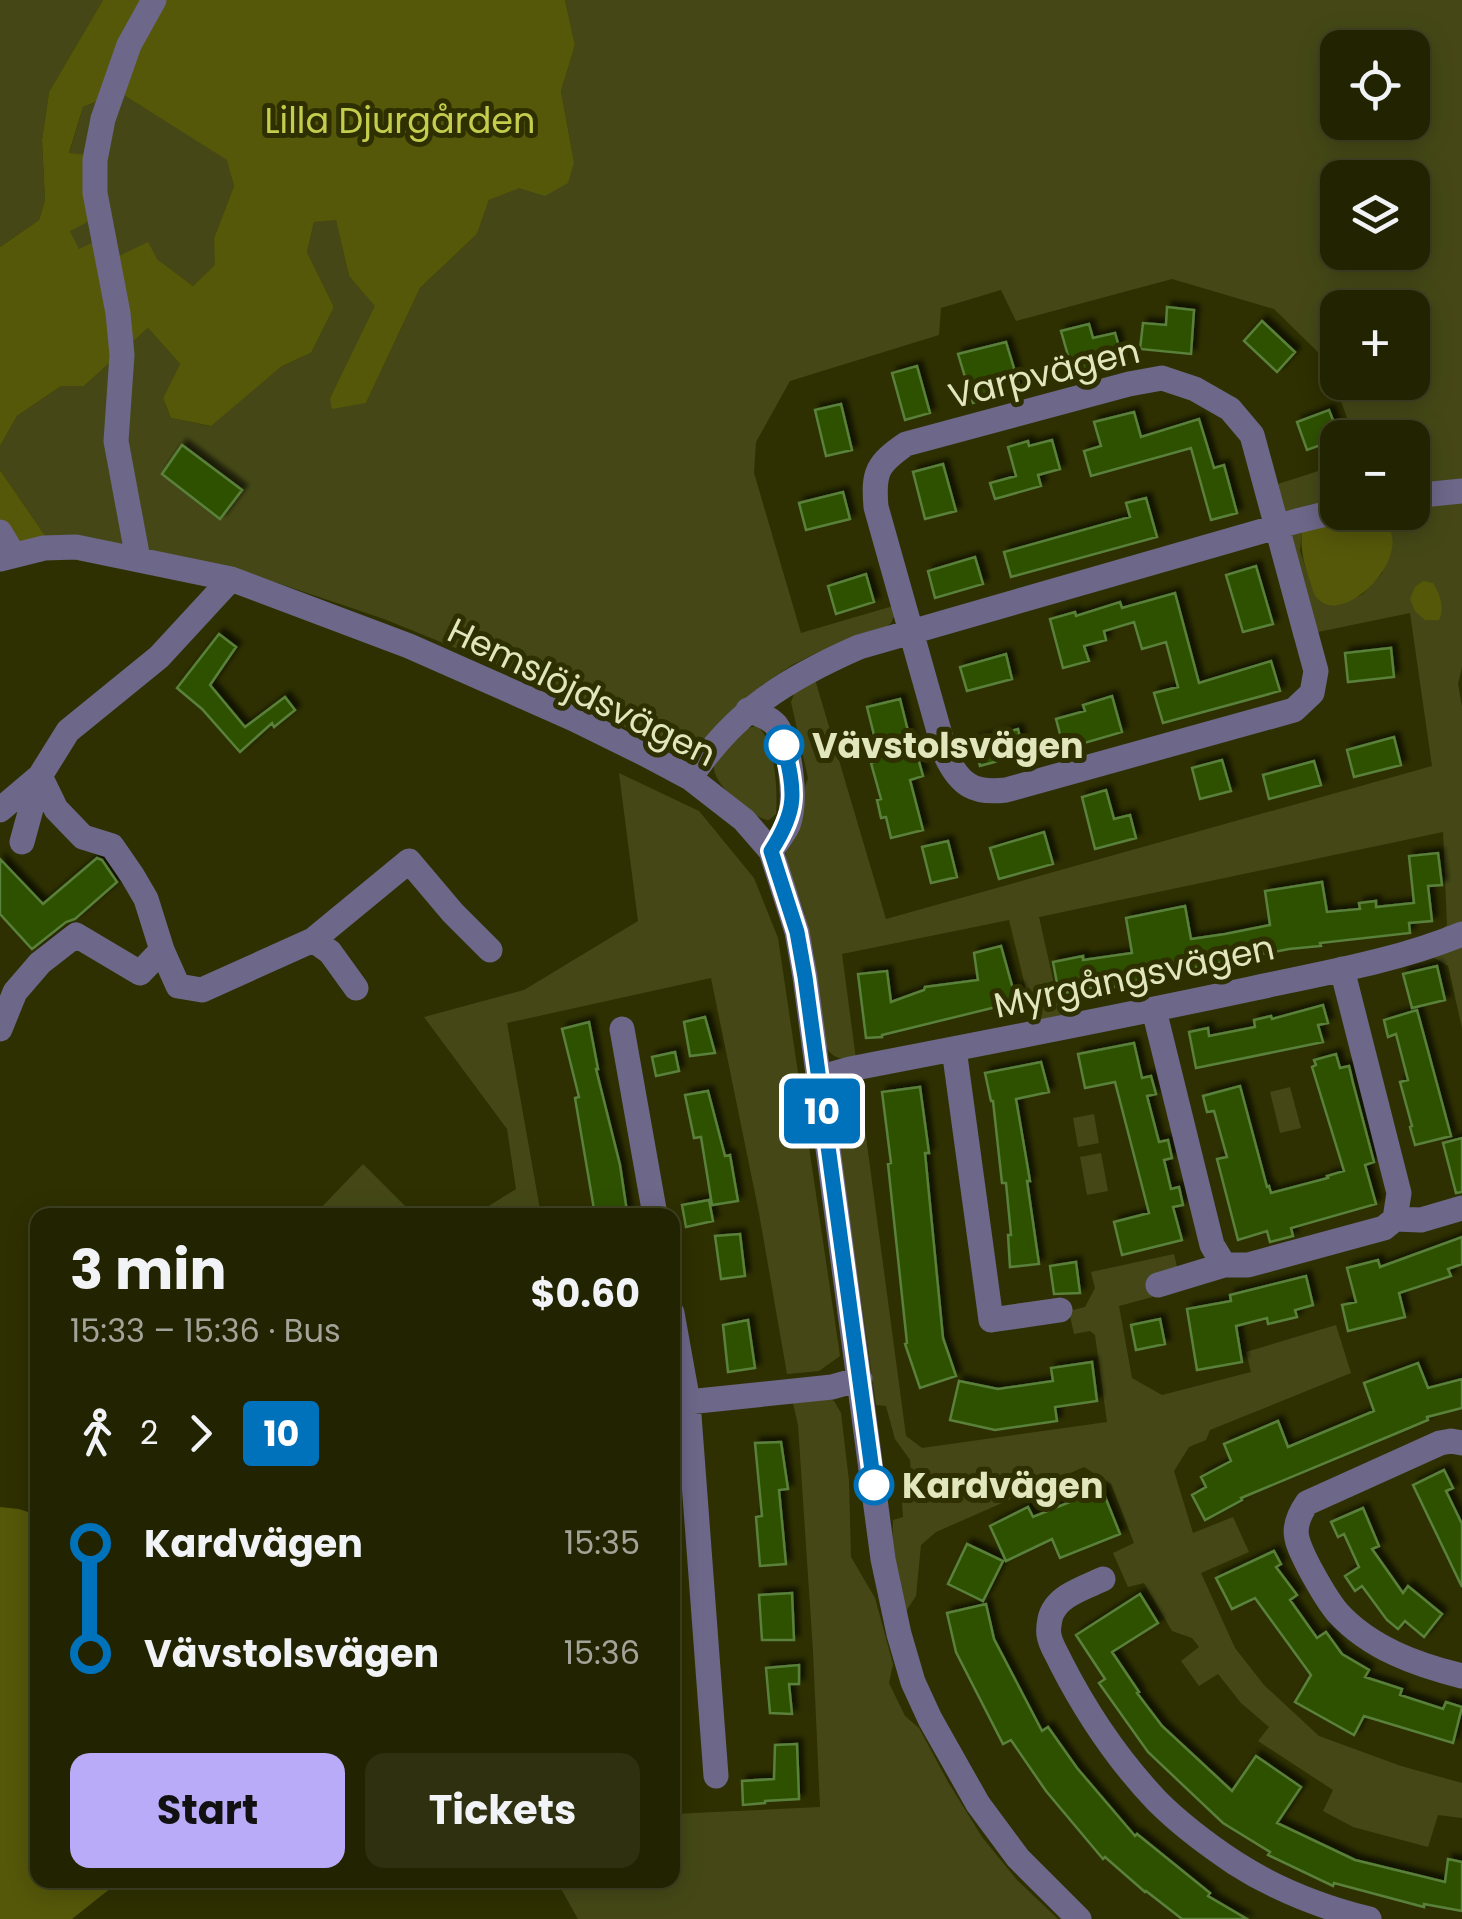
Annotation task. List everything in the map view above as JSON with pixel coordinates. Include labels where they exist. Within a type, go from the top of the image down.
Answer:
[{"type":"street","points":[[138,559],[116,441],[122,355],[118,314],[94,193],[94,160],[103,119],[129,45],[154,0]]},
{"type":"street","name":"Varpvägen","points":[[1162,378],[1195,389],[1230,410],[1252,435],[1316,672],[1312,693],[1294,710],[988,792],[961,780],[946,756],[913,632],[876,507],[874,482],[886,458],[906,444],[1162,378]]},
{"type":"street","points":[[1430,494],[1462,490]]},
{"type":"street","points":[[690,778],[707,753],[748,710],[816,666],[913,632],[1320,516]]},
{"type":"street","name":"Hemslöjdsvägen","points":[[4,548],[76,547],[230,579],[409,646],[574,719],[690,778],[744,820],[771,851],[797,932],[883,1559],[899,1634],[930,1720],[978,1804],[1018,1858],[1080,1919]]},
{"type":"street","points":[[22,842],[40,776],[68,731],[159,657],[230,579]]},
{"type":"street","points":[[748,710],[775,725],[784,743],[791,777],[788,825],[771,851]]},
{"type":"street","points":[[0,810],[40,776]]},
{"type":"street","points":[[40,776],[56,809],[83,837],[112,846],[132,875],[146,900],[178,986],[202,990],[312,940],[409,861],[490,950]]},
{"type":"street","name":"Myrgångsvägen","points":[[818,1078],[1342,969],[1432,946],[1462,934]]},
{"type":"street","points":[[0,1029],[14,992],[40,964],[76,935],[140,972],[162,950]]},
{"type":"street","points":[[312,940],[330,952],[356,988]]},
{"type":"street","points":[[1342,969],[1399,1193],[1396,1219]]},
{"type":"street","points":[[1154,1010],[1212,1246],[1224,1265]]},
{"type":"street","points":[[622,1030],[654,1208]]},
{"type":"street","points":[[954,1049],[992,1320],[1060,1310]]},
{"type":"street","points":[[1158,1285],[1224,1265],[1248,1265],[1384,1228],[1396,1219],[1422,1220],[1462,1208]]},
{"type":"street","points":[[680,1358],[688,1402],[716,1776]]},
{"type":"street","points":[[688,1402],[832,1387],[860,1379]]},
{"type":"street","points":[[1462,1443],[1440,1444],[1308,1502],[1297,1521],[1295,1534],[1323,1593],[1361,1633],[1397,1655],[1462,1676]]},
{"type":"street","points":[[1103,1579],[1066,1597],[1055,1607],[1049,1635],[1070,1680],[1128,1766],[1158,1801],[1197,1836],[1236,1863],[1278,1888],[1368,1919]]},
{"type":"green space","points":[[0,0],[103,0],[49,92],[42,140],[45,200],[39,220],[0,247]]},
{"type":"green space","name":"Lilla Djurgården","points":[[103,0],[565,0],[575,45],[561,91],[574,162],[568,183],[545,196],[519,188],[489,200],[477,234],[420,288],[366,403],[332,409],[330,398],[375,306],[349,276],[336,220],[314,222],[307,252],[334,307],[311,353],[282,366],[211,426],[171,418],[163,398],[180,364],[148,328],[84,386],[61,386],[17,416],[0,446],[0,247],[39,220],[45,200],[42,140],[49,92]],"holes":[[[119,92],[227,160],[234,186],[214,238],[215,265],[193,286],[157,259],[148,242],[115,258],[92,243],[79,249],[70,231],[105,213],[87,155],[69,153],[83,107]]]},
{"type":"green space","points":[[565,0],[1462,0],[1462,667],[1458,684],[1462,707],[1462,1028],[1448,966],[1428,954],[1434,935],[1447,925],[1443,832],[1039,917],[1061,1015],[1034,1022],[1009,920],[842,954],[856,1059],[836,1057],[824,1043],[814,954],[785,846],[808,778],[791,702],[797,686],[814,676],[886,919],[1432,766],[1410,613],[1294,639],[1255,489],[1320,470],[1320,530],[1430,530],[1430,420],[1348,420],[1341,400],[1430,400],[1430,290],[1320,290],[1320,354],[1274,309],[1172,279],[1016,321],[1001,290],[941,308],[939,335],[790,381],[756,442],[754,473],[801,633],[893,606],[895,614],[881,631],[792,665],[762,685],[704,743],[678,755],[500,666],[384,619],[245,572],[46,537],[0,470],[0,446],[17,416],[61,386],[84,386],[148,328],[180,364],[163,398],[171,418],[210,426],[282,366],[311,353],[334,307],[307,252],[314,222],[336,219],[349,276],[376,306],[330,398],[366,403],[420,288],[477,234],[489,200],[574,162],[561,91],[575,45]],"holes":[[[1302,532],[1383,572],[1363,594],[1340,605],[1314,593],[1300,551]]]},
{"type":"green space","points":[[119,92],[228,160],[234,186],[214,238],[216,265],[193,286],[157,259],[115,258],[79,250],[70,231],[69,154],[83,107]]},
{"type":"green space","points":[[0,470],[46,537],[0,548]]},
{"type":"green space","points":[[1320,525],[1320,530],[1390,530],[1393,544],[1388,562],[1361,595],[1343,604],[1327,604],[1314,593],[1303,556],[1302,532]]},
{"type":"green space","points":[[1423,581],[1433,583],[1438,592],[1442,606],[1439,620],[1425,620],[1410,599]]},
{"type":"green space","points":[[757,726],[768,742],[774,767],[776,814],[769,820],[736,800],[720,783],[714,768],[717,756],[733,739]]},
{"type":"green space","points":[[619,773],[699,811],[754,878],[778,938],[840,1356],[819,1371],[787,1374],[711,978],[507,1023],[540,1208],[485,1208],[516,1189],[507,1129],[424,1017],[524,990],[638,921]]},
{"type":"green space","points":[[858,1077],[906,1436],[922,1448],[1107,1422],[1095,1335],[1090,1331],[1074,1334],[1069,1311],[1085,1307],[1095,1288],[1091,1272],[1174,1254],[1182,1289],[1119,1306],[1132,1378],[1162,1395],[1251,1372],[1246,1352],[1336,1325],[1351,1373],[1210,1430],[1206,1440],[1189,1447],[1174,1471],[1193,1533],[1233,1517],[1249,1552],[1201,1573],[1235,1648],[1264,1685],[1319,1736],[1462,1783],[1462,1818],[1438,1815],[1428,1847],[1353,1827],[1323,1811],[1333,1790],[1258,1741],[1269,1727],[1241,1703],[1218,1674],[1199,1686],[1181,1661],[1199,1647],[1192,1638],[1172,1631],[1144,1583],[1128,1587],[1113,1553],[1134,1543],[1111,1484],[1084,1467],[936,1532],[921,1545],[916,1596],[904,1614],[892,1553],[893,1520],[903,1517],[900,1474],[911,1474],[910,1460],[895,1439],[886,1406],[876,1405],[833,1102],[841,1086]]},
{"type":"green space","points":[[1290,1087],[1301,1128],[1280,1133],[1270,1092]]},
{"type":"green space","points":[[1094,1114],[1099,1143],[1078,1147],[1073,1118]]},
{"type":"green space","points":[[1101,1153],[1108,1191],[1087,1195],[1080,1157]]},
{"type":"green space","points":[[363,1164],[407,1208],[321,1208]]},
{"type":"green space","points":[[825,1397],[834,1401],[841,1413],[849,1481],[851,1557],[875,1598],[893,1664],[889,1683],[905,1716],[919,1728],[982,1837],[1017,1880],[1058,1919],[578,1919],[561,1888],[680,1888],[680,1814],[820,1807],[798,1425],[793,1403]]},
{"type":"green space","points":[[0,1507],[30,1513],[30,1888],[111,1888],[72,1919],[0,1919]]},
{"type":"building","points":[[1167,307],[1194,310],[1191,354],[1140,349],[1143,323],[1166,325]]},
{"type":"building","points":[[1262,321],[1295,352],[1277,372],[1244,341]]},
{"type":"building","points":[[1089,324],[1093,338],[1115,333],[1123,360],[1073,373],[1061,331]]},
{"type":"building","points":[[1006,342],[1020,388],[973,403],[958,354]]},
{"type":"building","points":[[917,366],[930,413],[905,420],[892,373]]},
{"type":"building","points":[[841,404],[852,450],[826,456],[815,410]]},
{"type":"building","points":[[1329,410],[1333,420],[1320,420],[1320,445],[1307,450],[1297,422]]},
{"type":"building","points":[[1134,412],[1141,437],[1199,419],[1214,468],[1224,465],[1237,513],[1211,520],[1191,448],[1091,476],[1084,451],[1101,446],[1094,422]]},
{"type":"building","points":[[1052,440],[1060,469],[1038,475],[1041,486],[995,499],[990,483],[1016,476],[1008,447]]},
{"type":"building","points":[[182,445],[242,490],[220,519],[162,474]]},
{"type":"building","points":[[943,464],[956,511],[925,519],[913,472]]},
{"type":"building","points":[[843,492],[850,519],[806,530],[799,503]]},
{"type":"building","points":[[1146,498],[1157,537],[1011,577],[1004,552],[1130,517],[1126,503]]},
{"type":"building","points":[[975,557],[983,584],[935,598],[928,571]]},
{"type":"building","points":[[1256,566],[1273,624],[1243,632],[1226,575]]},
{"type":"building","points":[[866,574],[874,602],[836,614],[828,586]]},
{"type":"building","points":[[1175,593],[1199,683],[1271,661],[1280,691],[1163,723],[1154,693],[1178,687],[1166,642],[1142,649],[1134,622],[1104,631],[1106,640],[1084,646],[1089,661],[1063,668],[1050,619],[1075,612],[1076,616],[1120,602],[1122,608]]},
{"type":"building","points":[[219,634],[236,647],[210,685],[245,727],[285,697],[295,710],[274,727],[272,723],[240,752],[202,709],[177,688]]},
{"type":"building","points":[[1391,648],[1394,677],[1348,682],[1345,653]]},
{"type":"building","points":[[1006,654],[1012,679],[967,691],[960,667]]},
{"type":"building","points":[[1112,696],[1122,732],[1064,749],[1056,719],[1085,711],[1083,705]]},
{"type":"building","points":[[900,699],[923,776],[910,780],[923,830],[891,838],[877,800],[881,799],[867,737],[874,735],[867,707]]},
{"type":"building","points":[[1018,729],[1024,754],[980,766],[974,741]]},
{"type":"building","points":[[1394,737],[1401,765],[1354,777],[1347,750]]},
{"type":"building","points":[[1222,760],[1231,791],[1200,799],[1192,768]]},
{"type":"building","points":[[1314,761],[1321,785],[1269,799],[1263,775]]},
{"type":"building","points":[[1106,790],[1114,819],[1130,815],[1136,838],[1095,849],[1082,797]]},
{"type":"building","points":[[1044,832],[1053,864],[999,879],[990,848]]},
{"type":"building","points":[[948,841],[957,877],[931,883],[922,847]]},
{"type":"building","points":[[1438,853],[1442,885],[1428,886],[1432,921],[1409,923],[1410,933],[1320,943],[1321,946],[1184,970],[1135,984],[1059,994],[1053,962],[1132,953],[1126,918],[1185,906],[1191,939],[1225,934],[1270,925],[1265,891],[1322,882],[1327,912],[1360,909],[1359,903],[1376,901],[1376,907],[1414,903],[1409,856]]},
{"type":"building","points":[[97,858],[117,882],[75,919],[32,949],[0,914],[0,859],[43,904]]},
{"type":"building","points":[[1001,946],[1013,989],[1019,988],[1021,1008],[997,1013],[996,1007],[866,1038],[858,974],[887,971],[891,1002],[925,987],[978,980],[974,953]]},
{"type":"building","points":[[1437,966],[1445,1000],[1412,1008],[1403,974]]},
{"type":"building","points":[[1323,1005],[1328,1023],[1318,1025],[1323,1042],[1196,1068],[1189,1032],[1208,1028],[1209,1036],[1255,1027],[1254,1020]]},
{"type":"building","points":[[1417,1010],[1451,1136],[1415,1145],[1400,1082],[1408,1080],[1396,1034],[1388,1037],[1384,1020]]},
{"type":"building","points":[[705,1017],[715,1053],[690,1056],[684,1022]]},
{"type":"building","points":[[589,1022],[626,1208],[594,1208],[575,1098],[579,1097],[562,1029]]},
{"type":"building","points":[[1134,1043],[1142,1078],[1151,1076],[1156,1094],[1147,1096],[1159,1142],[1168,1140],[1172,1158],[1164,1160],[1171,1189],[1179,1187],[1183,1205],[1173,1207],[1182,1240],[1122,1255],[1114,1222],[1149,1213],[1115,1082],[1085,1088],[1078,1054]]},
{"type":"building","points":[[675,1052],[679,1071],[656,1076],[652,1057]]},
{"type":"building","points":[[1336,1054],[1340,1068],[1349,1066],[1374,1162],[1365,1165],[1376,1204],[1291,1228],[1293,1236],[1270,1242],[1267,1231],[1238,1240],[1217,1159],[1227,1157],[1214,1111],[1207,1112],[1203,1096],[1240,1086],[1271,1193],[1328,1178],[1344,1171],[1312,1067],[1316,1065],[1314,1060]]},
{"type":"building","points":[[1041,1062],[1049,1092],[1016,1099],[1039,1264],[1010,1267],[1006,1183],[1002,1183],[993,1101],[985,1073]]},
{"type":"building","points":[[920,1087],[943,1338],[956,1376],[920,1388],[905,1344],[882,1092]]},
{"type":"building","points":[[708,1091],[725,1156],[730,1155],[738,1201],[712,1205],[701,1137],[694,1138],[685,1095]]},
{"type":"building","points":[[1462,1138],[1462,1192],[1456,1193],[1443,1143]]},
{"type":"building","points":[[709,1200],[713,1221],[686,1227],[682,1205]]},
{"type":"building","points":[[740,1234],[745,1276],[721,1279],[715,1236]]},
{"type":"building","points":[[1462,1237],[1462,1264],[1448,1269],[1451,1276],[1399,1293],[1405,1317],[1348,1331],[1342,1305],[1356,1302],[1347,1268],[1378,1260],[1380,1267]]},
{"type":"building","points":[[1076,1262],[1080,1293],[1054,1294],[1050,1266]]},
{"type":"building","points":[[1306,1276],[1313,1305],[1295,1310],[1297,1317],[1268,1324],[1267,1318],[1236,1326],[1242,1362],[1197,1370],[1187,1309],[1231,1301],[1230,1295]]},
{"type":"building","points":[[1160,1319],[1165,1344],[1136,1350],[1131,1325]]},
{"type":"building","points":[[748,1320],[755,1368],[728,1372],[723,1325]]},
{"type":"building","points":[[1092,1362],[1097,1401],[1055,1407],[1057,1421],[995,1430],[950,1420],[959,1381],[998,1389],[1053,1381],[1051,1368]]},
{"type":"building","points":[[1418,1363],[1428,1388],[1462,1379],[1462,1408],[1427,1417],[1428,1420],[1241,1498],[1205,1520],[1192,1495],[1206,1487],[1201,1477],[1231,1461],[1224,1444],[1278,1421],[1288,1447],[1374,1411],[1364,1383]]},
{"type":"building","points":[[781,1442],[788,1489],[779,1490],[786,1564],[760,1566],[756,1517],[762,1516],[755,1443]]},
{"type":"building","points":[[1444,1470],[1453,1488],[1446,1491],[1462,1524],[1462,1587],[1413,1485]]},
{"type":"building","points":[[1102,1489],[1120,1534],[1060,1558],[1052,1539],[1006,1561],[990,1526],[1028,1507],[1033,1517]]},
{"type":"building","points":[[1363,1508],[1379,1546],[1372,1549],[1403,1593],[1408,1586],[1442,1614],[1424,1637],[1405,1621],[1398,1629],[1362,1586],[1355,1591],[1345,1576],[1359,1567],[1344,1534],[1338,1537],[1331,1522]]},
{"type":"building","points":[[967,1544],[1003,1561],[983,1601],[948,1584]]},
{"type":"building","points":[[1274,1551],[1281,1564],[1276,1567],[1297,1595],[1290,1600],[1317,1638],[1326,1632],[1342,1654],[1369,1670],[1365,1677],[1402,1689],[1400,1695],[1443,1709],[1446,1702],[1462,1707],[1453,1743],[1364,1716],[1354,1735],[1295,1702],[1311,1675],[1255,1598],[1232,1609],[1216,1578]]},
{"type":"building","points":[[792,1593],[794,1640],[762,1640],[759,1595]]},
{"type":"building","points":[[1140,1594],[1158,1623],[1112,1652],[1162,1726],[1232,1791],[1256,1756],[1301,1787],[1277,1823],[1355,1860],[1445,1882],[1448,1859],[1462,1862],[1462,1911],[1424,1907],[1334,1883],[1333,1886],[1268,1855],[1270,1852],[1223,1823],[1148,1752],[1099,1683],[1105,1679],[1076,1635]]},
{"type":"building","points":[[986,1604],[994,1639],[1042,1731],[1048,1727],[1135,1836],[1210,1893],[1208,1896],[1247,1919],[1182,1919],[1103,1859],[1046,1791],[1011,1740],[1003,1744],[956,1652],[947,1613]]},
{"type":"building","points":[[799,1665],[799,1684],[789,1684],[792,1714],[770,1713],[766,1668]]},
{"type":"building","points":[[797,1744],[799,1799],[743,1805],[742,1781],[774,1779],[775,1745]]},
{"type":"bus line","name":"10","points":[[784,745],[792,801],[788,825],[771,851],[797,932],[805,977],[874,1485]]},
{"type":"place","name":"Vävstolsvägen","points":[[784,745]]},
{"type":"place","name":"Kardvägen","points":[[874,1485]]}]
